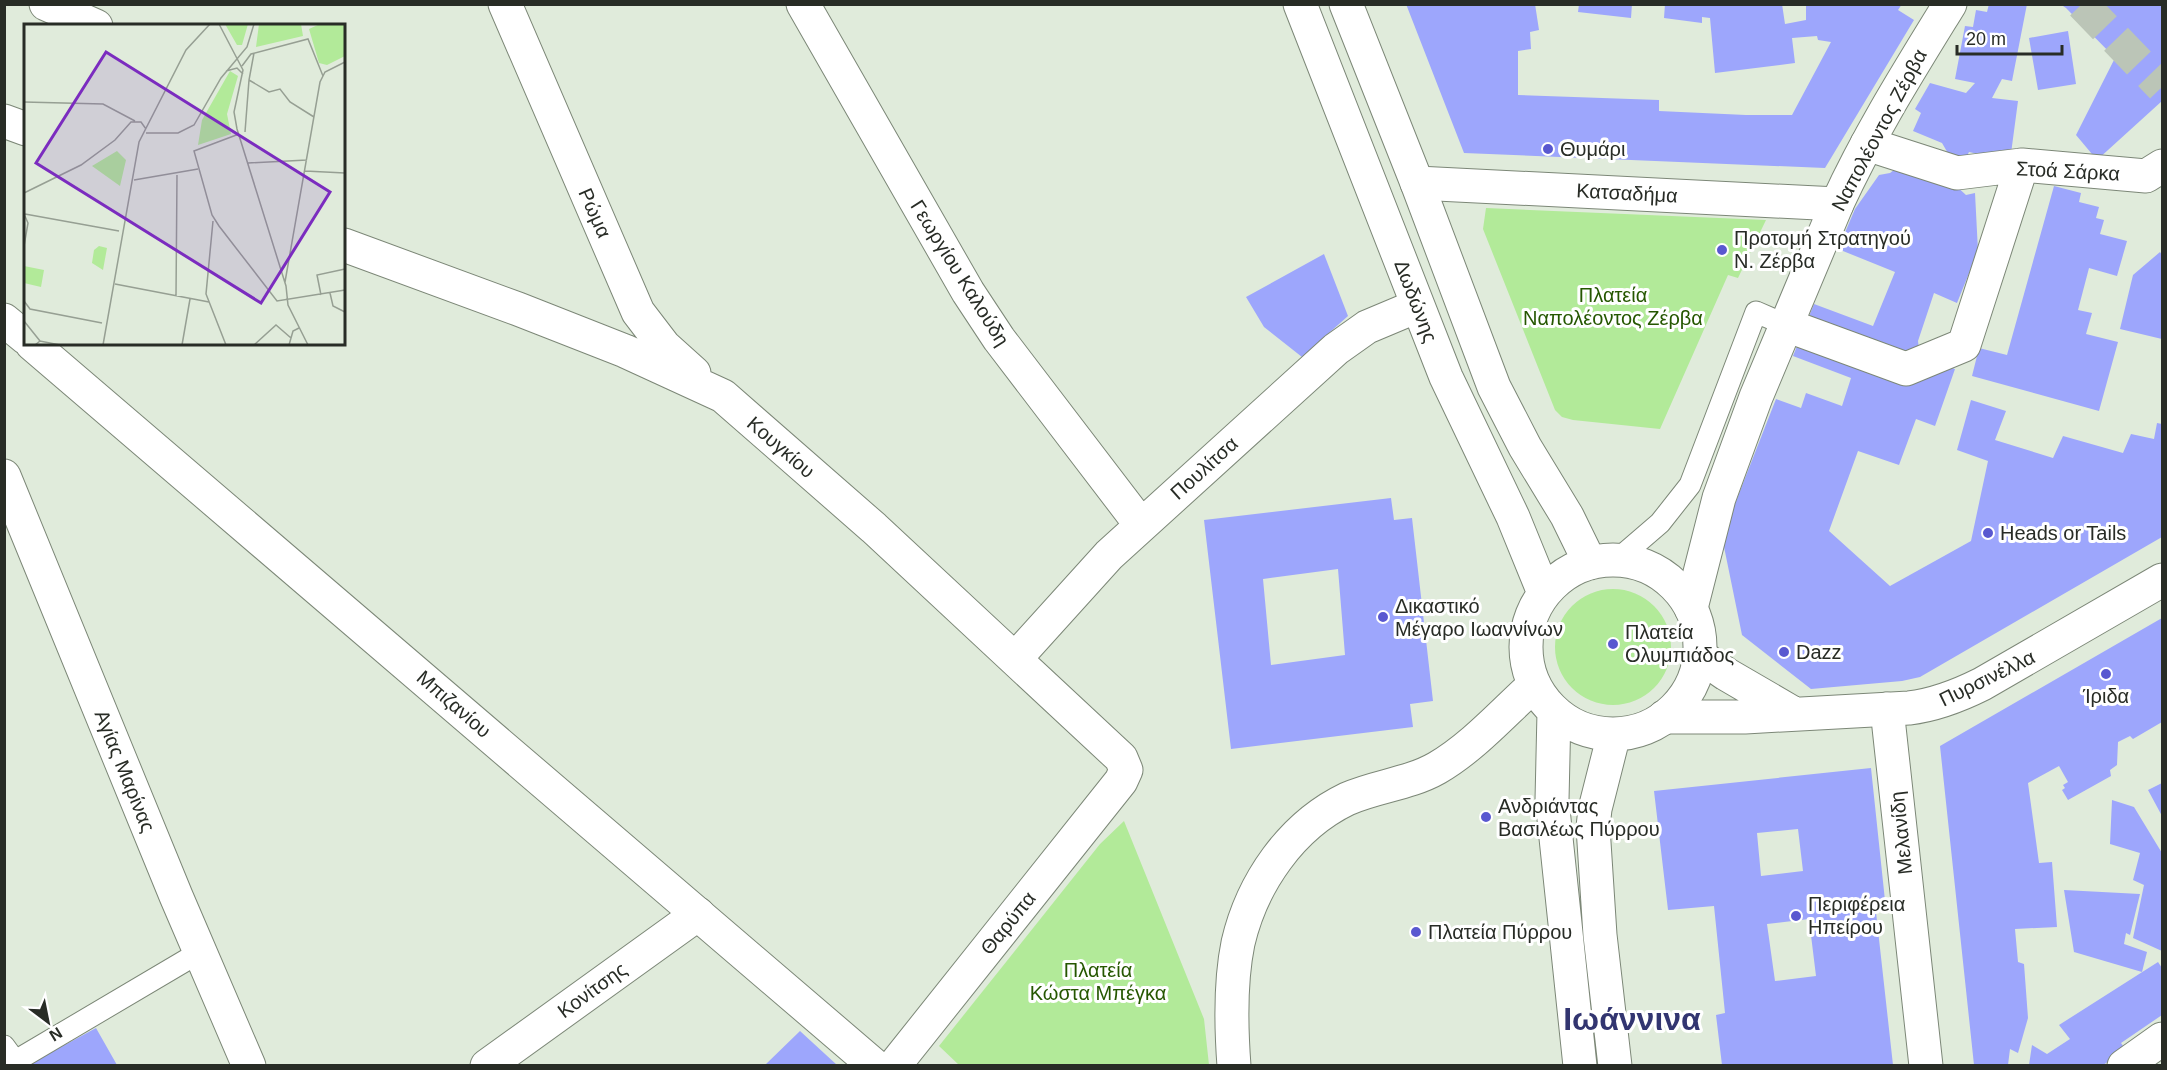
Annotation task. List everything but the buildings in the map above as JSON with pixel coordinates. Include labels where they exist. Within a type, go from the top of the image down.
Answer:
[{"type":"street","points":[[46,4],[91,24]]},
{"type":"street","name":"Ρώμα","points":[[505,4],[638,312],[664,346],[723,396]]},
{"type":"street","name":"Γεωργίου Καλούδη","points":[[802,4],[968,292],[999,339],[1141,525]]},
{"type":"street","name":"Δωδώνης","points":[[1300,4],[1446,377],[1513,517],[1544,593]]},
{"type":"street","points":[[1346,4],[1506,412],[1567,516],[1604,561]]},
{"type":"street","name":"Ναπολέοντος Ζέρβα","points":[[1691,608],[1719,498],[1756,397],[1786,325],[1838,204],[1867,144],[1950,4]]},
{"type":"street","points":[[4,121],[24,128]]},
{"type":"street","name":"Στοά Σάρκα","points":[[1867,144],[1957,173],[2022,165],[2146,176],[2163,166]]},
{"type":"street","points":[[1786,325],[1906,369],[1964,345],[2022,165]]},
{"type":"street","name":"Κατσαδήμα","points":[[1417,183],[1838,204]]},
{"type":"street","name":"Κουγκίου","points":[[345,245],[625,351],[723,396],[874,528],[1121,758],[1126,770],[1121,781]]},
{"type":"street","name":"Πουλίτσα","points":[[1015,660],[1109,555],[1336,349],[1367,327],[1417,306]]},
{"type":"street","points":[[4,320],[24,336]]},
{"type":"street","name":"Μπιζανίου","points":[[33,345],[875,1065]]},
{"type":"street","name":"Αγίας Μαρίνας","points":[[4,476],[200,952],[249,1065]]},
{"type":"street","points":[[1604,561],[1644,565],[1668,579],[1681,592],[1691,608],[1699,631],[1700,656],[1694,679],[1689,690],[1674,709],[1643,729],[1614,734],[1600,734],[1577,727],[1554,712],[1545,703],[1534,685],[1526,659],[1527,631],[1531,617],[1544,593],[1565,574],[1604,561]]},
{"type":"street","name":"Πυρσινέλλα","points":[[1664,717],[1745,717],[1925,706],[1961,695],[2163,580]]},
{"type":"street","points":[[1700,656],[1793,713]]},
{"type":"street","points":[[1234,1065],[1232,1012],[1238,943],[1254,899],[1278,857],[1304,827],[1328,809],[1365,792],[1415,778],[1439,766],[1469,744],[1534,685]]},
{"type":"street","name":"Μελανίδη","points":[[1887,709],[1926,1065]]},
{"type":"street","points":[[1554,712],[1552,800],[1580,1065]]},
{"type":"street","points":[[1614,734],[1595,809],[1593,827],[1600,935],[1615,1065]]},
{"type":"street","name":"Θαρύπα","points":[[894,1065],[1121,781]]},
{"type":"street","name":"Κονίτσης","points":[[487,1065],[698,914]]},
{"type":"street","points":[[2124,1065],[2163,1039]]},
{"type":"lane","points":[[1604,561],[1660,523],[1690,485],[1756,312],[1786,325]]},
{"type":"lane","points":[[9,1057],[200,952]]},
{"type":"green space","name":"Πλατεία Ναπολέοντος Ζέρβα","points":[[1486,208],[1766,220],[1738,278],[1728,275],[1660,429],[1573,420],[1562,417],[1555,410],[1483,229]]},
{"type":"green space","name":"Πλατεία Ολυμπιάδος","points":[[1613,589],[1635,593],[1654,606],[1667,625],[1671,647],[1667,669],[1654,688],[1635,701],[1613,705],[1591,701],[1572,688],[1559,669],[1555,647],[1559,625],[1572,606],[1591,593]]},
{"type":"green space","name":"Πλατεία Κώστα Μπέγκα","points":[[1124,821],[1204,1019],[1209,1065],[959,1065],[939,1046],[1100,844]]},
{"type":"tunnel","points":[[2082,4],[2162,87]]},
{"type":"place","name":"Θυμάρι","points":[[1548,149]]},
{"type":"place","name":"Προτομή Στρατηγού Ν. Ζέρβα","points":[[1722,250]]},
{"type":"place","name":"Heads or Tails","points":[[1988,533]]},
{"type":"place","name":"Δικαστικό Μέγαρο Ιωαννίνων","points":[[1383,617]]},
{"type":"place","name":"Πλατεία Ολυμπιάδος","points":[[1613,644]]},
{"type":"place","name":"Dazz","points":[[1784,652]]},
{"type":"place","name":"Ίριδα","points":[[2106,674]]},
{"type":"place","name":"Ανδριάντας Βασιλέως Πύρρου","points":[[1486,817]]},
{"type":"place","name":"Περιφέρεια Ηπείρου","points":[[1796,916]]},
{"type":"place","name":"Πλατεία Πύρρου","points":[[1416,932]]},
{"type":"district","name":"Ιωάννινα","points":[[1632,1019]]}]
